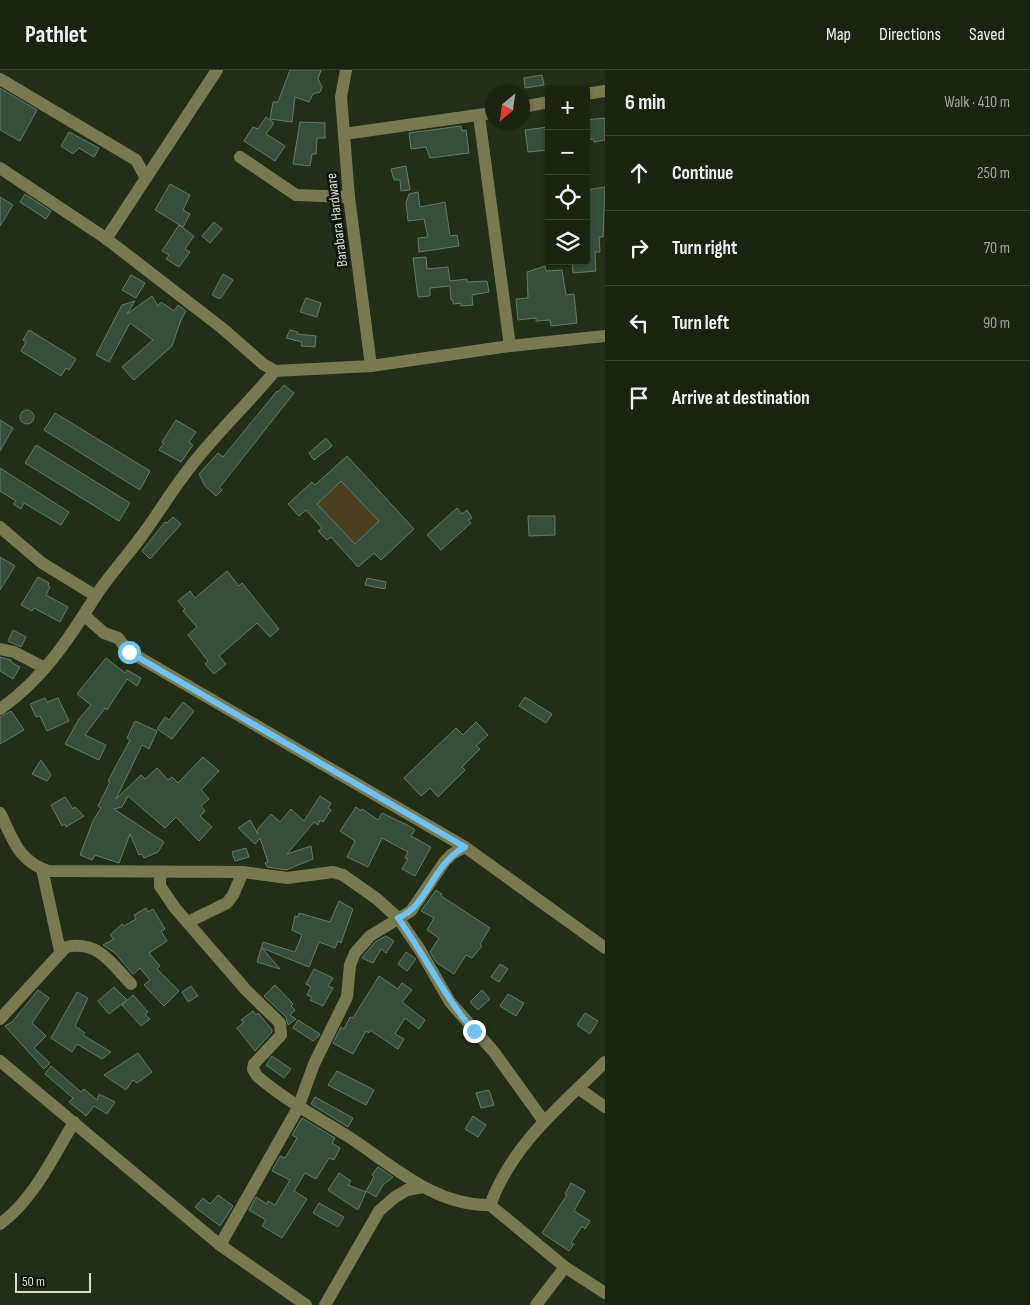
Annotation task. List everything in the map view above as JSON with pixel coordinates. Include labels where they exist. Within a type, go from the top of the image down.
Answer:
[{"type":"street","points":[[106,239],[217,70]]},
{"type":"street","name":"Barabara Hardware","points":[[346,70],[341,97],[349,197],[371,366]]},
{"type":"street","points":[[0,79],[136,160],[146,178]]},
{"type":"street","points":[[590,93],[605,91]]},
{"type":"street","points":[[530,106],[545,103]]},
{"type":"street","points":[[344,134],[485,115]]},
{"type":"street","points":[[479,116],[510,346]]},
{"type":"street","points":[[240,157],[296,194],[349,197]]},
{"type":"street","points":[[0,168],[106,239],[222,328],[263,364],[275,371],[371,366],[510,346],[605,336]]},
{"type":"street","points":[[0,709],[28,688],[45,668],[85,616],[96,596],[185,474],[230,420],[248,403],[275,371]]},
{"type":"street","points":[[0,527],[42,563],[96,596]]},
{"type":"street","points":[[85,616],[104,633],[118,638],[135,655],[465,847],[605,948]]},
{"type":"street","points":[[0,649],[14,652],[45,668]]},
{"type":"street","points":[[0,813],[20,853],[26,860],[42,868],[56,871],[243,872],[287,878],[333,872],[356,883],[398,918],[420,950],[450,1002],[494,1052],[543,1120]]},
{"type":"street","points":[[220,1245],[298,1108],[314,1064],[347,997],[350,966],[355,953],[370,936],[414,908],[445,861],[452,854],[465,847]]},
{"type":"street","points":[[42,868],[60,951]]},
{"type":"street","points":[[188,922],[227,903],[233,895],[243,872]]},
{"type":"street","points":[[160,873],[160,886],[164,894],[246,990],[280,1023],[280,1035],[259,1056],[254,1064],[253,1069],[267,1085],[298,1108],[366,1148],[423,1187],[462,1203],[490,1205],[565,1268],[605,1293]]},
{"type":"street","points":[[0,1019],[60,951],[66,947],[78,944],[90,946],[105,957],[131,984]]},
{"type":"street","points":[[0,1061],[220,1245],[306,1305]]},
{"type":"street","points":[[490,1205],[507,1169],[543,1120],[605,1062]]},
{"type":"street","points":[[578,1088],[605,1107]]},
{"type":"street","points":[[0,1224],[28,1195],[48,1168],[74,1122]]},
{"type":"street","points":[[325,1305],[379,1211],[395,1197],[407,1190],[423,1187]]},
{"type":"street","points":[[536,1305],[565,1268]]},
{"type":"shaded area","points":[[341,481],[379,521],[355,544],[317,504]]},
{"type":"building","points":[[290,70],[321,70],[318,79],[322,87],[320,92],[313,94],[309,102],[295,97],[292,122],[270,119],[273,102],[278,102]]},
{"type":"building","points":[[542,75],[544,85],[530,87],[530,85],[525,85],[524,78]]},
{"type":"building","points":[[0,88],[37,110],[20,141],[0,130]]},
{"type":"building","points":[[266,117],[274,123],[266,134],[285,146],[275,161],[244,141],[253,127],[258,129]]},
{"type":"building","points":[[605,118],[605,140],[594,142],[593,139],[590,139],[590,120]]},
{"type":"building","points":[[300,122],[325,123],[325,138],[317,138],[316,154],[312,154],[310,166],[293,164]]},
{"type":"building","points":[[461,126],[462,131],[466,130],[469,153],[430,158],[426,147],[411,149],[409,133]]},
{"type":"building","points":[[545,127],[545,150],[528,152],[525,130]]},
{"type":"building","points":[[69,132],[99,148],[94,157],[79,148],[73,154],[61,146]]},
{"type":"building","points":[[406,166],[410,190],[401,191],[400,180],[394,180],[391,169]]},
{"type":"building","points":[[170,184],[190,195],[183,210],[190,214],[183,227],[155,210]]},
{"type":"building","points":[[605,187],[603,237],[599,237],[600,252],[595,252],[596,271],[573,273],[572,265],[590,265],[590,189]]},
{"type":"building","points":[[418,192],[420,207],[445,202],[450,236],[457,235],[459,246],[419,252],[418,238],[428,237],[424,219],[408,221],[406,203],[409,194]]},
{"type":"building","points":[[25,194],[51,211],[46,219],[20,202]]},
{"type":"building","points":[[0,197],[13,205],[0,226]]},
{"type":"building","points":[[214,222],[222,229],[210,243],[202,236]]},
{"type":"building","points":[[179,225],[194,236],[185,249],[190,252],[179,267],[166,259],[169,255],[162,251]]},
{"type":"building","points":[[426,257],[427,269],[448,267],[450,281],[467,279],[467,282],[487,281],[489,292],[472,295],[473,305],[461,306],[461,303],[453,304],[450,286],[430,288],[430,296],[418,297],[413,258]]},
{"type":"building","points":[[545,266],[546,271],[562,270],[566,295],[574,294],[577,323],[551,326],[550,320],[536,321],[536,318],[518,320],[516,299],[528,298],[527,272]]},
{"type":"building","points":[[223,274],[233,280],[220,299],[212,295]]},
{"type":"building","points":[[131,275],[145,283],[136,298],[122,290]]},
{"type":"building","points":[[152,296],[158,306],[161,302],[174,311],[178,305],[186,311],[172,346],[134,380],[122,367],[153,340],[130,323],[109,362],[96,355],[122,305],[135,301],[127,314]]},
{"type":"building","points":[[306,298],[321,303],[317,317],[300,312]]},
{"type":"building","points":[[29,330],[76,359],[69,370],[66,368],[61,376],[21,351],[26,342],[23,340]]},
{"type":"building","points":[[290,330],[298,332],[297,334],[316,336],[315,347],[301,346],[302,342],[286,338]]},
{"type":"building","points":[[284,385],[294,393],[219,488],[222,490],[216,496],[205,486],[199,474],[218,453],[223,457]]},
{"type":"building","points":[[27,410],[32,412],[34,417],[32,422],[27,424],[22,422],[20,417],[22,412]]},
{"type":"building","points":[[55,413],[150,471],[140,490],[44,430]]},
{"type":"building","points":[[0,420],[13,428],[0,451]]},
{"type":"building","points":[[176,420],[196,432],[189,442],[193,445],[181,462],[159,450]]},
{"type":"building","points":[[326,438],[332,446],[314,460],[309,453]]},
{"type":"building","points":[[36,445],[130,503],[119,521],[25,463]]},
{"type":"building","points":[[347,456],[414,529],[381,560],[374,553],[358,567],[331,537],[327,540],[318,531],[322,528],[306,510],[299,516],[288,504],[312,482],[315,485]],"holes":[[[341,481],[379,521],[355,544],[317,504]]]},
{"type":"building","points":[[0,468],[69,512],[61,525],[24,503],[21,509],[13,504],[16,501],[0,491]]},
{"type":"building","points":[[457,508],[462,514],[467,510],[472,518],[468,520],[471,523],[441,550],[427,535]]},
{"type":"building","points":[[528,516],[555,516],[555,535],[529,536]]},
{"type":"building","points":[[173,517],[181,524],[150,559],[142,551],[165,522],[167,523]]},
{"type":"building","points":[[0,557],[15,566],[0,590]]},
{"type":"building","points":[[227,571],[239,586],[242,583],[279,629],[270,637],[257,623],[219,656],[226,664],[214,674],[205,664],[208,661],[188,635],[197,627],[183,611],[185,609],[178,601],[190,591],[195,598]]},
{"type":"building","points":[[38,577],[49,583],[48,586],[50,587],[46,595],[68,607],[60,622],[34,608],[32,611],[21,605]]},
{"type":"building","points":[[367,578],[386,582],[385,589],[365,585]]},
{"type":"building","points":[[13,630],[26,637],[21,647],[8,641]]},
{"type":"building","points":[[0,657],[11,660],[11,662],[20,667],[13,679],[0,671]]},
{"type":"building","points":[[106,658],[125,673],[127,670],[141,678],[137,686],[127,679],[107,710],[105,708],[85,735],[106,745],[99,760],[65,744],[79,719],[91,705],[77,694]]},
{"type":"building","points":[[525,697],[552,714],[546,723],[519,706]]},
{"type":"building","points":[[45,698],[47,702],[58,698],[69,721],[47,731],[40,716],[36,717],[30,704]]},
{"type":"building","points":[[183,702],[194,711],[172,739],[157,729],[165,717],[169,720]]},
{"type":"building","points":[[11,711],[24,730],[0,744],[0,717]]},
{"type":"building","points":[[135,721],[157,731],[149,749],[142,745],[116,799],[141,775],[145,779],[157,768],[168,780],[172,777],[178,783],[203,757],[219,771],[201,790],[209,799],[201,806],[205,811],[200,816],[212,827],[199,841],[176,817],[165,828],[128,796],[122,807],[114,809],[164,842],[158,852],[144,858],[142,854],[139,855],[130,834],[119,863],[95,855],[92,860],[80,855],[93,821],[101,808],[98,806],[110,782],[108,781],[130,740],[127,738]]},
{"type":"building","points":[[476,722],[488,735],[476,746],[480,749],[462,767],[465,770],[438,797],[430,788],[421,796],[404,778],[456,728],[463,735]]},
{"type":"building","points":[[41,760],[51,775],[47,781],[32,774]]},
{"type":"building","points":[[320,796],[331,803],[328,808],[331,810],[323,822],[320,820],[318,825],[314,822],[287,854],[311,846],[313,859],[286,870],[267,867],[265,863],[268,862],[260,838],[255,844],[238,828],[250,820],[258,834],[257,830],[271,814],[280,822],[291,809],[304,821]]},
{"type":"building","points":[[65,797],[73,809],[75,807],[84,816],[66,827],[65,824],[62,826],[51,805]]},
{"type":"building","points":[[356,807],[378,820],[382,813],[407,825],[415,830],[411,836],[431,847],[415,876],[402,869],[408,859],[405,858],[408,852],[382,838],[368,867],[347,857],[355,841],[340,831]]},
{"type":"building","points":[[246,848],[249,857],[235,861],[232,852]]},
{"type":"building","points":[[436,890],[442,894],[441,896],[490,928],[480,944],[482,946],[472,958],[466,955],[454,974],[437,963],[430,952],[439,938],[427,930],[434,918],[421,911]]},
{"type":"building","points":[[339,901],[353,909],[341,943],[338,941],[335,948],[319,942],[309,967],[262,948],[280,969],[257,962],[263,942],[295,952],[302,935],[292,930],[295,916],[298,917],[299,913],[330,922]]},
{"type":"building","points":[[146,908],[148,912],[153,909],[165,929],[161,931],[167,941],[149,953],[160,966],[157,969],[179,991],[164,1006],[144,985],[150,980],[140,968],[133,974],[115,953],[103,945],[114,939],[110,935],[122,924],[124,926],[136,919],[134,915]]},
{"type":"building","points":[[386,936],[394,941],[386,953],[381,949],[373,963],[362,958],[375,942]]},
{"type":"building","points":[[406,952],[416,959],[407,971],[398,964]]},
{"type":"building","points":[[500,964],[508,969],[499,982],[491,977]]},
{"type":"building","points":[[314,969],[333,978],[328,986],[333,988],[323,1006],[310,1000],[312,997],[307,995],[311,987],[306,984]]},
{"type":"building","points":[[379,976],[398,989],[402,983],[412,990],[402,1002],[425,1020],[419,1029],[405,1018],[395,1034],[404,1039],[398,1049],[370,1030],[369,1033],[366,1031],[353,1054],[333,1043],[341,1027],[344,1029],[350,1017],[353,1018]]},
{"type":"building","points":[[275,985],[293,1004],[291,1006],[295,1010],[290,1015],[296,1019],[288,1025],[286,1017],[264,996]]},
{"type":"building","points":[[191,986],[198,996],[188,1002],[182,992]]},
{"type":"building","points":[[114,987],[127,1000],[109,1014],[98,1001]]},
{"type":"building","points":[[38,990],[49,998],[32,1023],[46,1036],[34,1048],[50,1063],[44,1069],[5,1026],[12,1022]]},
{"type":"building","points":[[482,990],[490,999],[478,1010],[470,1002]]},
{"type":"building","points":[[77,992],[88,998],[75,1026],[85,1033],[83,1035],[111,1052],[102,1059],[77,1044],[72,1052],[51,1038]]},
{"type":"building","points":[[508,994],[524,1003],[516,1016],[500,1006]]},
{"type":"building","points":[[133,995],[148,1012],[145,1014],[150,1019],[141,1026],[122,1005]]},
{"type":"building","points":[[253,1011],[256,1015],[258,1013],[272,1030],[255,1051],[237,1028],[244,1022],[241,1020]]},
{"type":"building","points":[[585,1013],[598,1021],[590,1034],[577,1025]]},
{"type":"building","points":[[298,1020],[320,1034],[319,1036],[313,1041],[293,1028]]},
{"type":"building","points":[[138,1053],[152,1072],[137,1083],[133,1080],[126,1090],[104,1075]]},
{"type":"building","points":[[272,1056],[291,1069],[284,1078],[266,1065]]},
{"type":"building","points":[[51,1066],[81,1092],[84,1089],[97,1100],[99,1094],[115,1102],[107,1114],[94,1106],[86,1116],[69,1102],[73,1098],[45,1074]]},
{"type":"building","points":[[337,1071],[374,1090],[366,1105],[328,1085]]},
{"type":"building","points":[[489,1090],[494,1105],[481,1108],[476,1093]]},
{"type":"building","points":[[315,1097],[353,1118],[348,1127],[311,1104]]},
{"type":"building","points":[[473,1116],[486,1125],[478,1137],[465,1129]]},
{"type":"building","points":[[302,1118],[335,1138],[332,1143],[340,1148],[334,1160],[329,1158],[316,1179],[305,1173],[294,1191],[307,1199],[282,1238],[262,1226],[266,1220],[249,1210],[256,1197],[267,1204],[268,1201],[275,1205],[290,1180],[272,1171],[280,1156],[285,1158],[297,1138],[292,1135]]},
{"type":"building","points":[[378,1167],[393,1177],[383,1185],[376,1197],[366,1191],[374,1177],[372,1175]]},
{"type":"building","points":[[339,1173],[351,1181],[348,1185],[366,1192],[358,1210],[328,1190]]},
{"type":"building","points":[[571,1183],[585,1191],[574,1211],[590,1221],[585,1229],[582,1226],[571,1243],[574,1244],[569,1251],[542,1233],[567,1195],[565,1194]]},
{"type":"building","points":[[218,1195],[233,1206],[220,1226],[195,1207],[203,1198],[210,1204]]},
{"type":"building","points":[[319,1203],[344,1217],[338,1227],[313,1213]]},
{"type":"route","points":[[129,652],[465,847],[452,854],[445,861],[414,908],[406,915],[398,918],[437,977],[450,1002],[474,1031]]}]
